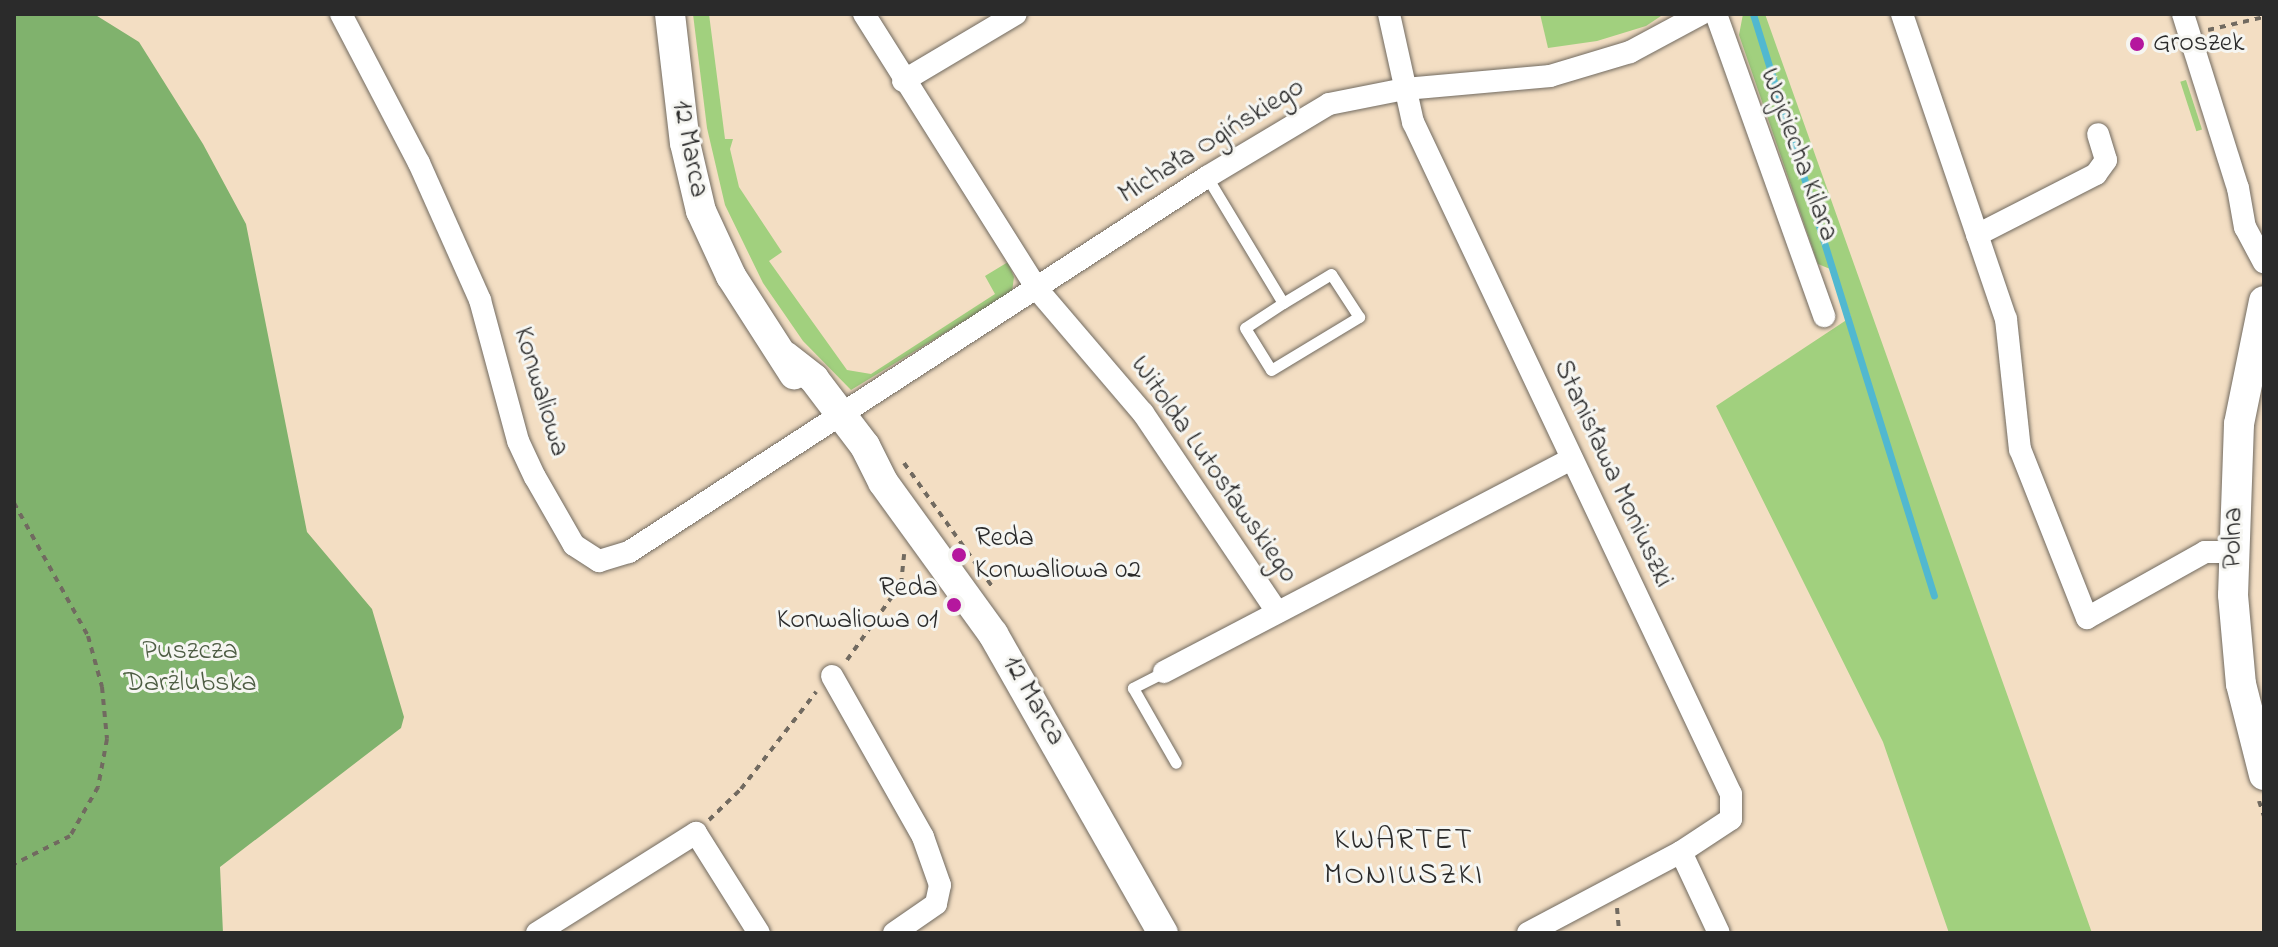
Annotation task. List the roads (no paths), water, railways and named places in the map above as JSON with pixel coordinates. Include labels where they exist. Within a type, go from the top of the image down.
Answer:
[{"type":"street","name":"Konwaliowa","points":[[341,14],[413,151],[480,300],[518,441],[558,522],[587,556],[599,561],[629,552],[835,420]]},
{"type":"street","name":"12 Marca","points":[[670,14],[681,116],[701,211],[731,276],[785,356],[814,379],[835,420],[869,451],[883,482],[993,634],[1163,933]]},
{"type":"street","name":"Witolda Lutosławskiego","points":[[864,14],[903,81],[1037,289],[1143,413],[1277,612]]},
{"type":"street","points":[[903,81],[1016,14]]},
{"type":"street","name":"Stanisława Moniuszki","points":[[1389,14],[1413,122],[1731,794],[1731,819],[1681,852]]},
{"type":"street","name":"Michała Ogińskiego","points":[[835,420],[1207,177],[1329,104],[1405,89],[1550,76],[1630,52],[1701,14]]},
{"type":"street","name":"Wojciecha Kilara","points":[[1716,14],[1824,316]]},
{"type":"street","points":[[1902,14],[2006,319],[2020,449],[2087,618],[2205,552],[2233,552]]},
{"type":"street","points":[[2186,24],[2238,188],[2245,227],[2264,262]]},
{"type":"street","points":[[1977,235],[2096,174],[2106,160],[2098,134]]},
{"type":"street","points":[[2238,188],[2264,221]]},
{"type":"street","name":"Polna","points":[[2264,301],[2239,424],[2233,552],[2237,653],[2264,775]]},
{"type":"street","name":"Witolda Lutosławskiego","points":[[1164,672],[1572,459]]},
{"type":"street","points":[[832,676],[923,837],[940,885],[936,904],[894,933]]},
{"type":"street","points":[[537,933],[696,833],[759,933]]},
{"type":"street","points":[[1528,933],[1681,852],[1719,933]]},
{"type":"lane","points":[[1207,177],[1283,303]]},
{"type":"lane","points":[[1331,274],[1359,317],[1271,370],[1245,328],[1283,303],[1331,274]]},
{"type":"lane","name":"Witolda Lutosławskiego","points":[[1164,672],[1133,688],[1176,763]]},
{"type":"waterway","points":[[1753,14],[1934,596]]},
{"type":"place","name":"Groszek","points":[[2137,44]]},
{"type":"place","name":"Reda Konwaliowa 02","points":[[959,555]]},
{"type":"place","name":"Reda Konwaliowa 01","points":[[954,605]]},
{"type":"district","name":"KWARTET MONIUSZKI","points":[[1404,858]]},
{"type":"park label","name":"Puszcza Darżlubska","points":[[190,668]]}]
